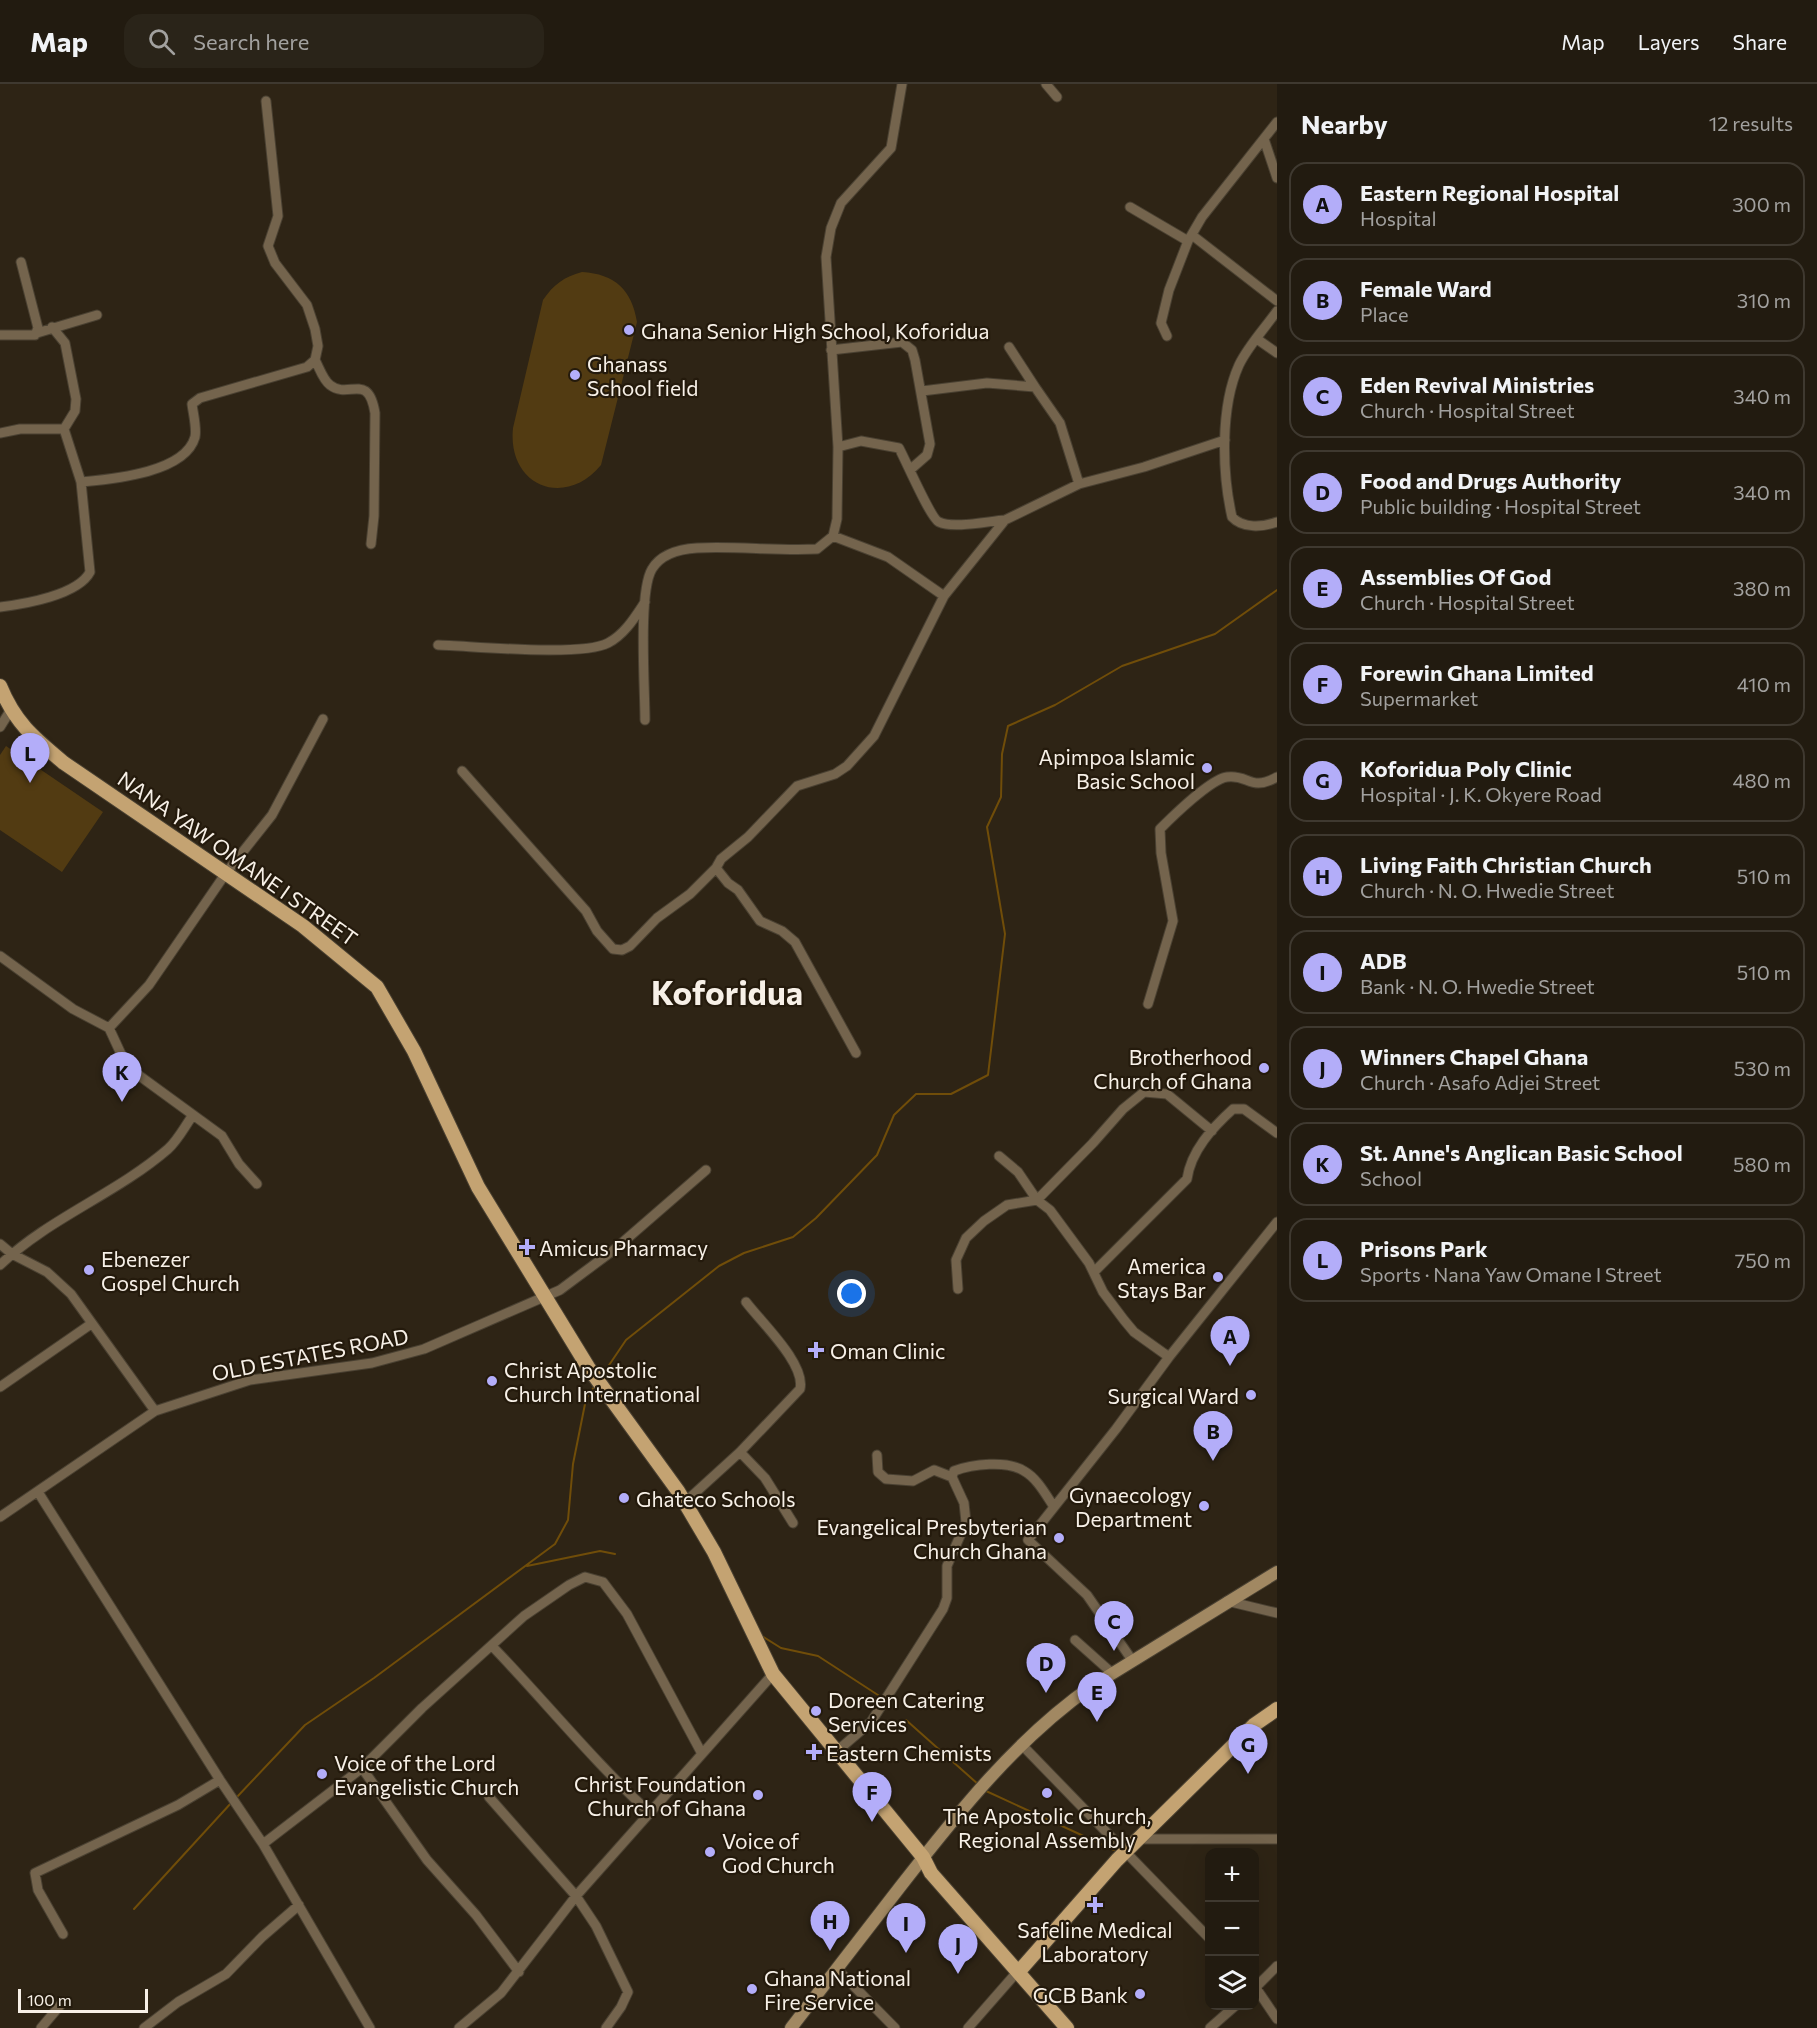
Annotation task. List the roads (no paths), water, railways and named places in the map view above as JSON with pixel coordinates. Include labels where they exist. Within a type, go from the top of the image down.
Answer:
[{"type":"main road","name":"NANA YAW OMANE I STREET","points":[[0,686],[10,711],[34,738],[64,763],[303,926],[377,987],[414,1051],[478,1187],[588,1367],[684,1503]]},
{"type":"main road","points":[[684,1503],[714,1552],[773,1674],[923,1857],[937,1866],[1067,2028]]},
{"type":"main road","points":[[1020,1970],[1125,1852],[1254,1725],[1277,1709]]},
{"type":"main road","points":[[1020,1970],[1074,2028]]},
{"type":"street","points":[[645,720],[645,602],[652,569],[663,558],[674,552],[696,548],[817,549],[833,536],[837,519],[838,447],[826,257],[831,228],[841,203],[891,148],[903,84]]},
{"type":"street","points":[[1046,84],[1057,97]]},
{"type":"street","points":[[266,101],[278,216],[268,246],[275,263],[307,306],[318,346],[315,360],[329,385],[339,389],[356,387],[366,391],[373,399],[375,413],[374,516],[371,544]]},
{"type":"street","points":[[1167,336],[1161,323],[1169,290],[1190,238],[1202,217],[1277,122]]},
{"type":"street","points":[[1264,139],[1277,178]]},
{"type":"street","points":[[1130,207],[1190,238],[1277,301]]},
{"type":"street","points":[[21,262],[38,321],[37,333]]},
{"type":"street","points":[[1277,311],[1239,364],[1228,402],[1225,440],[1232,517],[1237,523],[1248,526],[1277,522]]},
{"type":"street","points":[[0,335],[30,337],[52,327],[97,315]]},
{"type":"street","points":[[0,607],[24,604],[75,587],[86,580],[90,572],[81,482],[64,429],[75,411],[76,399],[65,343],[52,327]]},
{"type":"street","points":[[1257,339],[1277,353]]},
{"type":"street","points":[[831,350],[902,342],[912,350],[922,391],[930,450],[911,469]]},
{"type":"street","points":[[1009,347],[1060,423],[1079,484]]},
{"type":"street","points":[[81,482],[166,467],[185,452],[195,436],[192,404],[200,398],[302,369],[315,360]]},
{"type":"street","points":[[922,391],[987,383],[1035,387]]},
{"type":"street","points":[[0,434],[20,429],[64,429]]},
{"type":"street","points":[[838,447],[861,441],[899,448],[911,469],[929,513],[938,522],[958,524],[1005,520],[1079,484],[1144,467],[1225,440]]},
{"type":"street","points":[[462,771],[586,911],[597,931],[614,949],[622,950],[630,946],[657,918],[690,894],[716,868],[721,859],[748,837],[796,786],[807,780],[835,774],[847,766],[874,736],[944,596],[1005,520]]},
{"type":"street","points":[[833,536],[888,557],[944,596]]},
{"type":"street","points":[[438,645],[567,650],[602,646],[623,632],[645,602]]},
{"type":"street","points":[[0,727],[10,711]]},
{"type":"street","points":[[109,1028],[149,985],[226,873],[272,815],[323,719]]},
{"type":"street","points":[[1148,1004],[1173,921],[1161,854],[1160,829],[1215,780],[1229,776],[1255,784],[1266,783],[1277,777]]},
{"type":"street","points":[[716,868],[728,883],[738,890],[760,921],[782,931],[795,942],[856,1053]]},
{"type":"street","points":[[0,956],[73,1009],[109,1028],[122,1056],[137,1074],[222,1136],[239,1164],[257,1184]]},
{"type":"street","points":[[958,1289],[956,1260],[966,1238],[1007,1205],[1036,1200],[1093,1143],[1123,1109],[1144,1092],[1167,1094],[1212,1131]]},
{"type":"street","points":[[1094,1272],[1186,1179],[1189,1161],[1212,1131],[1233,1109],[1244,1108],[1277,1133]]},
{"type":"street","points":[[0,1265],[12,1254],[169,1147],[193,1115]]},
{"type":"street","points":[[999,1156],[1018,1172],[1036,1200],[1050,1210],[1094,1272],[1103,1292],[1134,1332],[1169,1357]]},
{"type":"street","name":"OLD ESTATES ROAD","points":[[0,1517],[155,1411],[250,1380],[372,1363],[424,1349],[560,1290],[615,1248],[706,1170]]},
{"type":"street","points":[[1132,1660],[1087,1595],[1028,1540],[1169,1357],[1277,1222]]},
{"type":"street","points":[[0,1244],[12,1254],[47,1272],[71,1294],[155,1411]]},
{"type":"street","points":[[684,1503],[740,1452],[794,1396],[802,1380],[797,1366],[746,1302]]},
{"type":"street","points":[[0,1387],[92,1324]]},
{"type":"street","points":[[740,1452],[765,1479],[785,1507],[793,1523]]},
{"type":"street","points":[[837,1751],[871,1722],[943,1609],[947,1598],[947,1566],[966,1522],[964,1503],[952,1477],[934,1470],[913,1481],[886,1479],[878,1472],[877,1455]]},
{"type":"street","points":[[952,1477],[954,1472],[976,1466],[1019,1468],[1038,1485],[1054,1507]]},
{"type":"street","points":[[38,1492],[263,1844],[370,2028]]},
{"type":"street","points":[[791,2028],[923,1857],[1022,1745],[1068,1703],[1112,1673],[1277,1572]]},
{"type":"street","points":[[263,1844],[362,1768],[422,1708],[524,1616],[585,1576],[603,1582],[627,1614],[701,1752]]},
{"type":"street","points":[[1227,1601],[1277,1613]]},
{"type":"street","points":[[1075,1640],[1112,1673]]},
{"type":"street","points":[[492,1646],[556,1713],[604,1769],[650,1813]]},
{"type":"street","points":[[459,2028],[501,1993],[576,1896],[701,1752],[773,1674]]},
{"type":"street","points":[[1022,1745],[1205,1935]]},
{"type":"street","points":[[362,1768],[427,1860],[476,1915],[519,1972]]},
{"type":"street","points":[[63,1934],[38,1890],[35,1873],[178,1804],[220,1780]]},
{"type":"street","points":[[489,1797],[576,1896],[596,1926],[628,1992],[621,2007],[606,2028]]},
{"type":"street","points":[[1138,1839],[1277,1839]]},
{"type":"street","points":[[144,2028],[178,2002],[226,1974],[262,1937],[299,1905]]},
{"type":"street","points":[[1259,1983],[1277,1966]]},
{"type":"street","points":[[837,1969],[895,2028]]},
{"type":"street","points":[[968,2028],[1020,1970]]},
{"type":"street","points":[[1259,1993],[1277,2019]]},
{"type":"street","points":[[41,2028],[63,2002]]},
{"type":"street","points":[[1210,2028],[1230,2010]]},
{"type":"waterway","points":[[601,1377],[626,1340],[719,1266],[744,1253],[793,1237],[816,1218],[877,1155],[894,1115],[916,1094],[951,1094],[988,1075],[1005,934],[987,827],[1001,797],[1002,754],[1008,726],[1055,705],[1122,666],[1215,634],[1277,590]]},
{"type":"waterway","points":[[236,1798],[305,1725],[374,1678],[555,1544],[568,1520],[573,1464],[586,1399],[596,1384]]},
{"type":"waterway","points":[[527,1566],[600,1551],[615,1554]]},
{"type":"waterway","points":[[762,1636],[781,1648],[818,1656],[881,1697]]},
{"type":"waterway","points":[[906,1720],[979,1785]]},
{"type":"waterway","points":[[986,1791],[1114,1850]]},
{"type":"waterway","points":[[134,1909],[232,1802]]},
{"type":"place","name":"Ghana Senior High School, Koforidua","points":[[629,330]]},
{"type":"place","name":"Ghanass School field","points":[[575,375]]},
{"type":"place","name":"Apimpoa Islamic Basic School","points":[[1207,768]]},
{"type":"place","name":"Prisons Park","points":[[30,783]]},
{"type":"place","name":"Brotherhood Church of Ghana","points":[[1264,1068]]},
{"type":"place","name":"St. Anne's Anglican Basic School","points":[[122,1102]]},
{"type":"place","name":"Amicus Pharmacy","points":[[527,1247]]},
{"type":"place","name":"Ebenezer Gospel Church","points":[[89,1270]]},
{"type":"place","name":"America Stays Bar","points":[[1218,1277]]},
{"type":"place","name":"Oman Clinic","points":[[816,1350]]},
{"type":"place","name":"Eastern Regional Hospital","points":[[1230,1366]]},
{"type":"place","name":"Christ Apostolic Church International","points":[[492,1381]]},
{"type":"place","name":"Surgical Ward","points":[[1251,1395]]},
{"type":"place","name":"Female Ward","points":[[1213,1461]]},
{"type":"place","name":"Ghateco Schools","points":[[624,1498]]},
{"type":"place","name":"Gynaecology Department","points":[[1204,1506]]},
{"type":"place","name":"Evangelical Presbyterian Church Ghana","points":[[1059,1538]]},
{"type":"place","name":"Eden Revival Ministries","points":[[1114,1651]]},
{"type":"place","name":"Food and Drugs Authority","points":[[1046,1693]]},
{"type":"place","name":"Doreen Catering Services","points":[[816,1711]]},
{"type":"place","name":"Assemblies Of God","points":[[1097,1722]]},
{"type":"place","name":"Eastern Chemists","points":[[814,1752]]},
{"type":"place","name":"Voice of the Lord Evangelistic Church","points":[[322,1774]]},
{"type":"place","name":"Koforidua Poly Clinic","points":[[1248,1774]]},
{"type":"place","name":"The Apostolic Church, Regional Assembly","points":[[1047,1793]]},
{"type":"place","name":"Christ Foundation Church of Ghana","points":[[758,1795]]},
{"type":"place","name":"Forewin Ghana Limited","points":[[872,1822]]},
{"type":"place","name":"Voice of God Church","points":[[710,1852]]},
{"type":"place","name":"Safeline Medical Laboratory","points":[[1095,1905]]},
{"type":"place","name":"Living Faith Christian Church","points":[[830,1951]]},
{"type":"place","name":"ADB","points":[[906,1953]]},
{"type":"place","name":"Winners Chapel Ghana","points":[[958,1974]]},
{"type":"place","name":"Ghana National Fire Service","points":[[752,1989]]},
{"type":"place","name":"GCB Bank","points":[[1140,1994]]},
{"type":"district","name":"Koforidua","points":[[727,991]]}]
